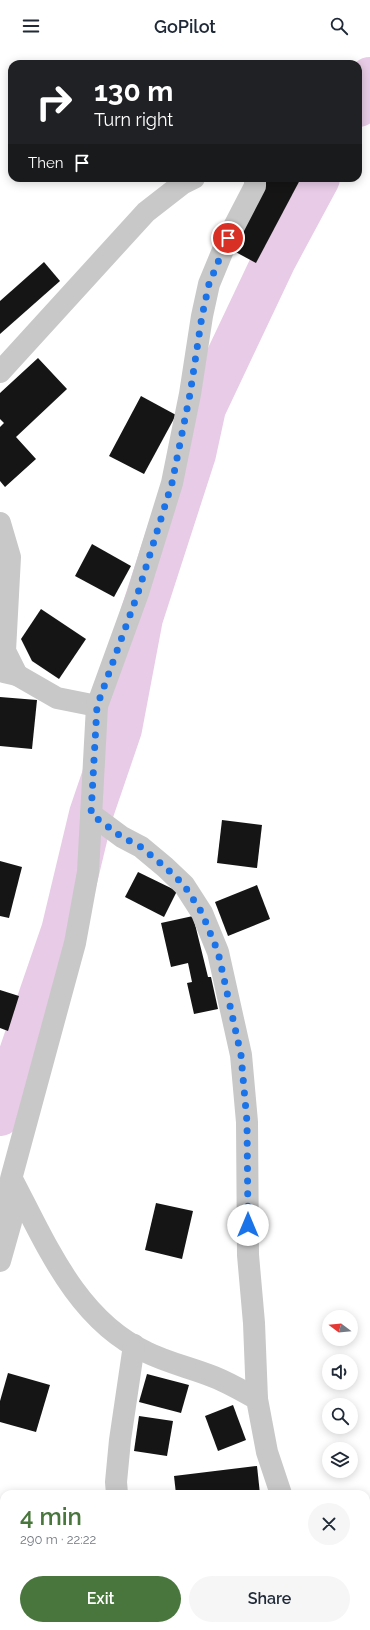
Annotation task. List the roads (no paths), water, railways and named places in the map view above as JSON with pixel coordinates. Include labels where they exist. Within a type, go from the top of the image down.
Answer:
[{"type":"street","points":[[0,372],[146,212],[186,182]]},
{"type":"street","points":[[0,1261],[11,1222],[11,1179],[75,943],[88,872],[97,706],[138,593],[172,483],[190,394],[202,316],[209,284],[228,238],[255,186],[255,182]]},
{"type":"street","points":[[0,523],[10,557],[5,651],[9,673],[57,698],[97,706]]},
{"type":"street","points":[[91,814],[122,837],[141,847],[184,885],[202,913],[218,952],[241,1055],[247,1122],[248,1255],[254,1323],[257,1399],[267,1452],[281,1490]]},
{"type":"street","points":[[11,1179],[61,1270],[85,1304],[110,1329],[152,1355],[219,1379],[257,1399]]},
{"type":"street","points":[[117,1490],[116,1482],[120,1447],[134,1345]]},
{"type":"waterway","points":[[362,96],[370,79]]},
{"type":"waterway","points":[[0,1114],[63,931],[91,814],[120,729],[141,618],[194,454],[204,408],[274,260],[316,182]]}]
